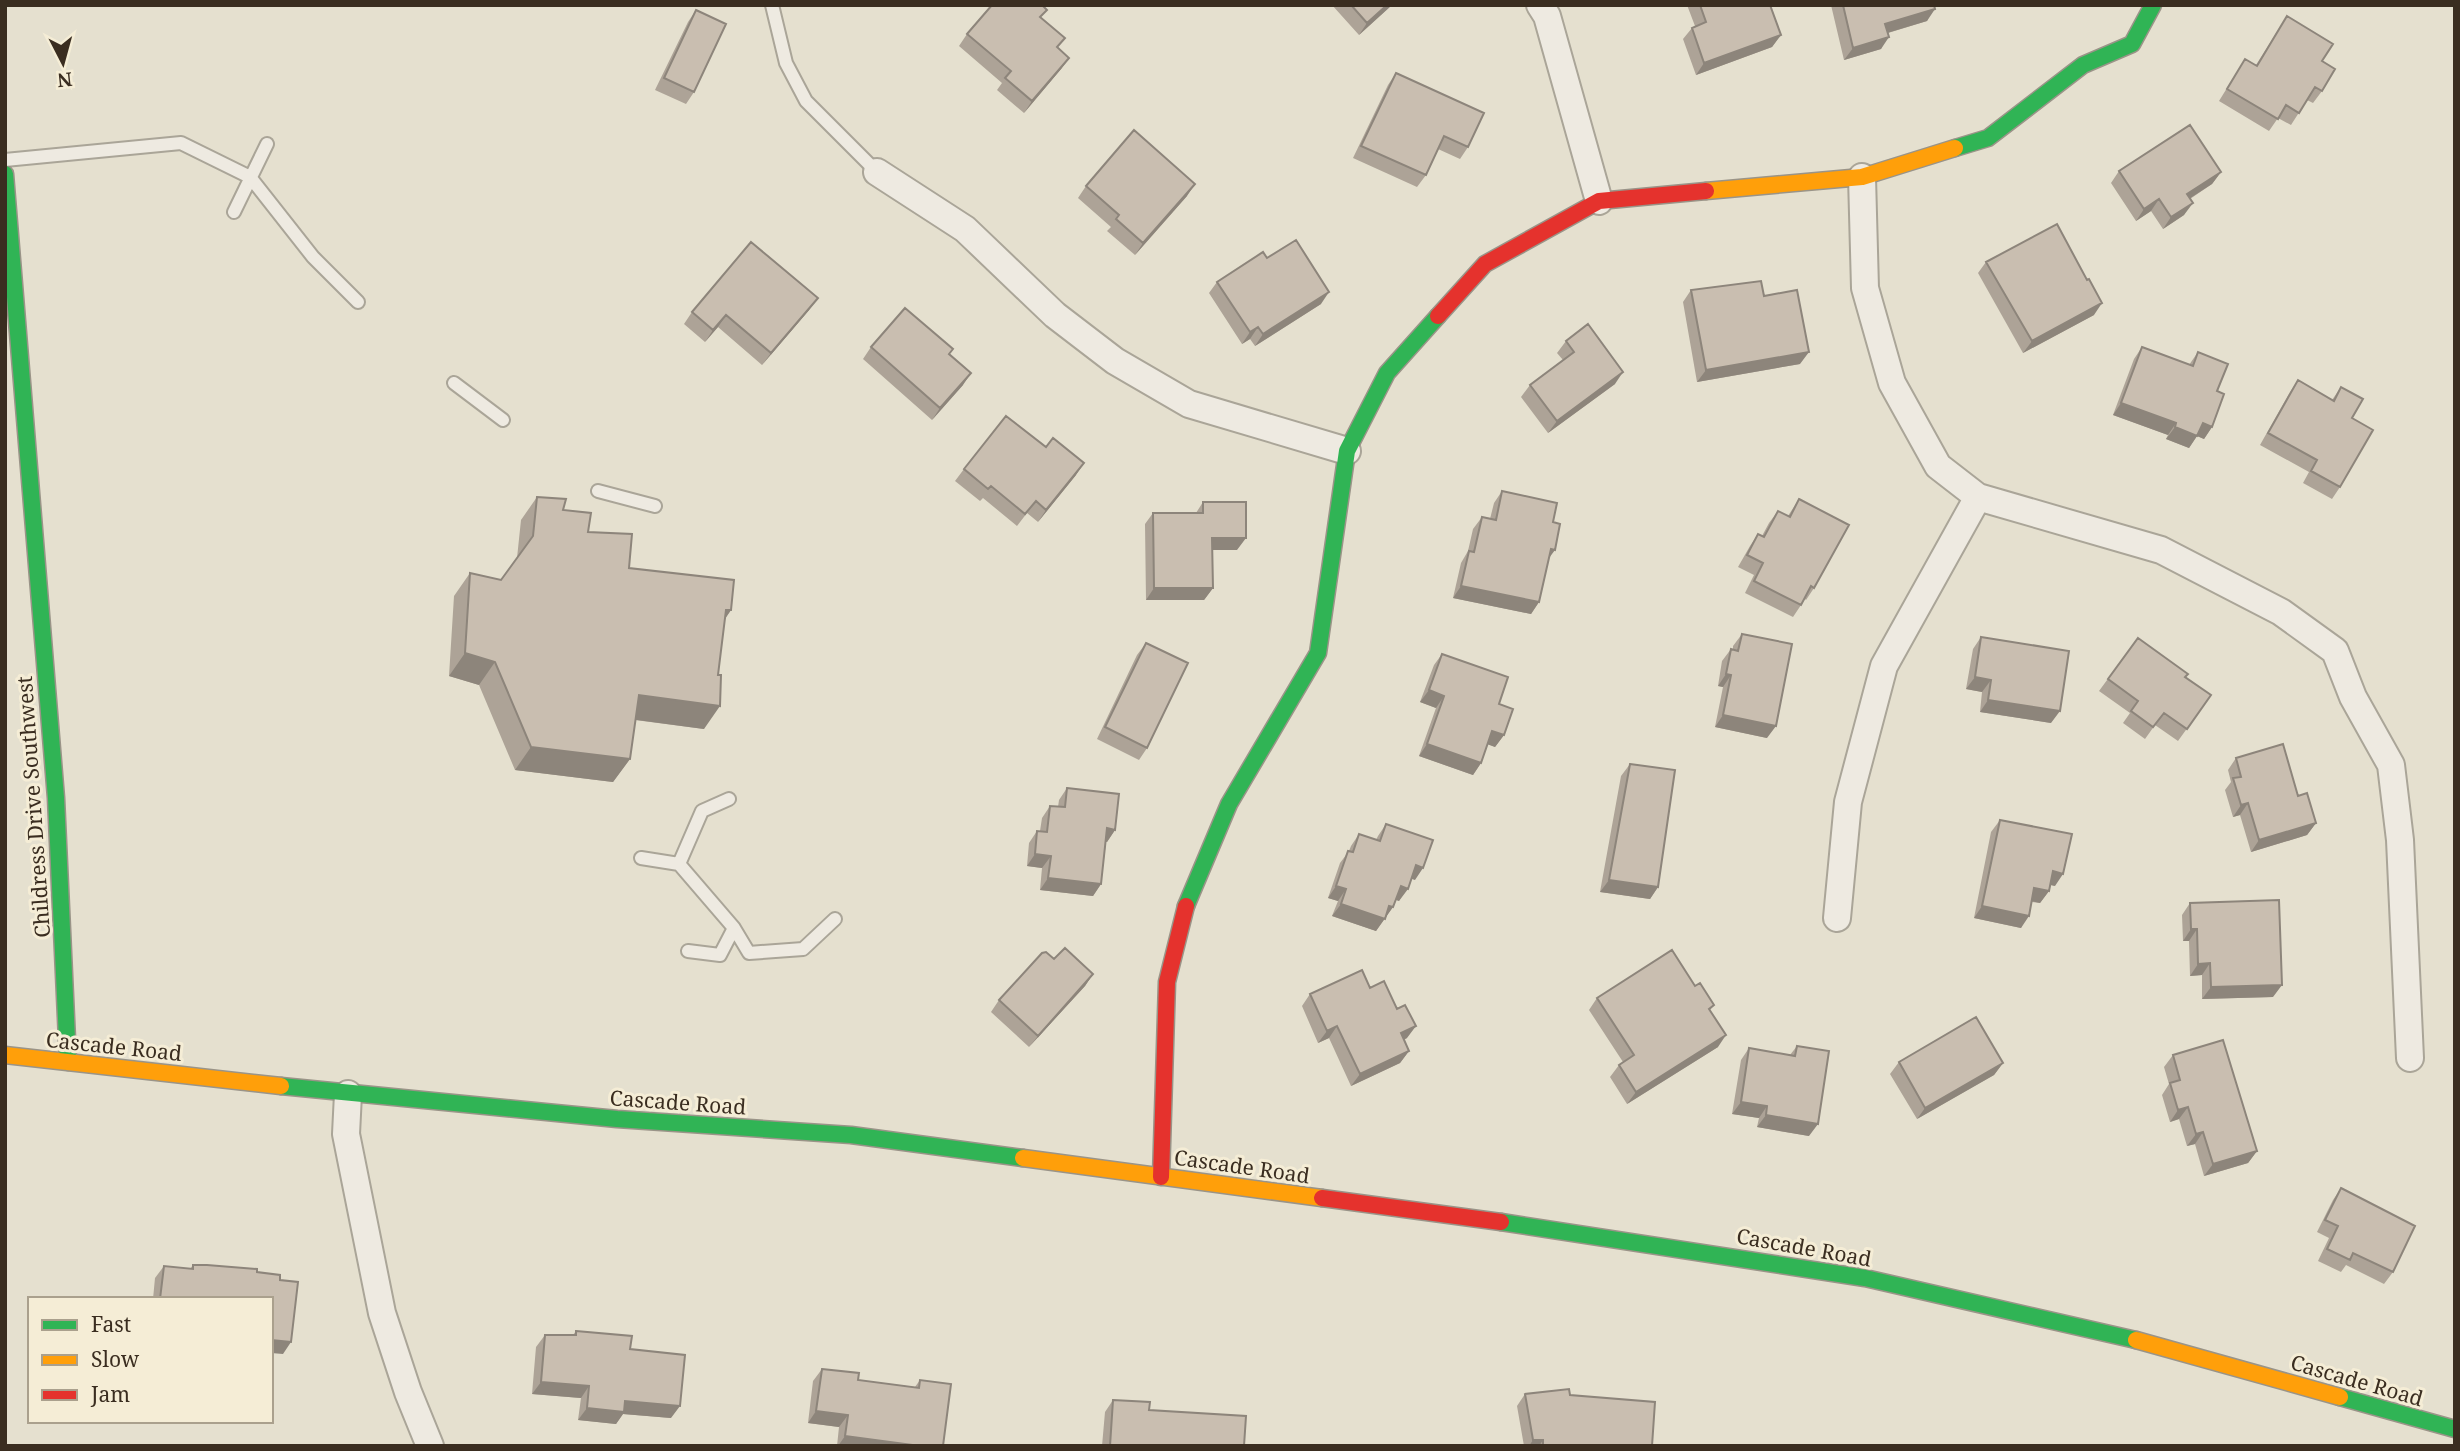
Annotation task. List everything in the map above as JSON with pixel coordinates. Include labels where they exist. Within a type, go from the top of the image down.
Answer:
[{"type":"street","points":[[1540,5],[1547,16],[1599,201]]},
{"type":"street","points":[[1161,1177],[1167,982],[1188,901],[1229,804],[1318,653],[1346,452],[1387,373],[1485,264],[1599,201],[1862,177],[1988,138],[2083,65],[2132,44],[2153,5]]},
{"type":"street","points":[[877,172],[965,229],[1055,315],[1115,361],[1189,404],[1346,452]]},
{"type":"street","name":"Childress Drive Southwest","points":[[5,174],[56,798],[68,1062]]},
{"type":"street","points":[[1862,177],[1866,288],[1892,383],[1938,467],[1978,497],[2161,550],[2281,612],[2334,651],[2353,697],[2390,765],[2400,840],[2410,1058]]},
{"type":"street","points":[[1837,918],[1848,802],[1884,666],[1978,497]]},
{"type":"street","name":"Cascade Road","points":[[5,1055],[348,1094],[617,1119],[851,1135],[1602,1235],[1865,1278],[2117,1335],[2455,1429]]},
{"type":"street","points":[[348,1094],[346,1135],[382,1313],[408,1392],[430,1446]]},
{"type":"lane","points":[[772,5],[786,63],[806,102],[877,172]]},
{"type":"lane","points":[[5,160],[181,143],[250,177],[313,257],[358,302]]},
{"type":"lane","points":[[234,212],[267,144]]},
{"type":"lane","points":[[454,383],[503,420]]},
{"type":"lane","points":[[598,491],[655,506]]},
{"type":"lane","points":[[679,864],[702,811],[729,799]]},
{"type":"lane","points":[[641,858],[679,864],[734,928],[749,953],[803,949],[835,919]]},
{"type":"lane","points":[[688,951],[720,955],[734,928]]},
{"type":"building","points":[[992,5],[1042,5],[1047,10],[1040,17],[1065,38],[1057,47],[1069,58],[1032,101],[1005,78],[1011,71],[967,34]]},
{"type":"building","points":[[1351,5],[1387,5],[1367,23]]},
{"type":"building","points":[[1700,5],[1770,5],[1781,35],[1704,63],[1692,28],[1706,22]]},
{"type":"building","points":[[1843,5],[1934,5],[1935,9],[1885,24],[1889,37],[1853,48]]},
{"type":"building","points":[[696,10],[726,24],[694,92],[664,78]]},
{"type":"building","points":[[2287,16],[2333,44],[2322,61],[2335,69],[2322,91],[2315,87],[2299,113],[2286,105],[2278,119],[2227,89],[2245,59],[2257,66]]},
{"type":"building","points":[[1396,73],[1484,113],[1468,147],[1444,136],[1426,175],[1361,146]]},
{"type":"building","points":[[2190,125],[2221,172],[2187,194],[2193,203],[2171,217],[2159,199],[2144,209],[2119,171]]},
{"type":"building","points":[[1134,130],[1195,184],[1143,243],[1116,219],[1119,215],[1086,186]]},
{"type":"building","points":[[2057,224],[2102,303],[2032,341],[1986,262]]},
{"type":"building","points":[[1296,240],[1329,292],[1263,334],[1258,327],[1250,332],[1217,282],[1263,252],[1267,258]]},
{"type":"building","points":[[751,242],[818,298],[771,353],[726,315],[713,330],[692,312]]},
{"type":"building","points":[[1761,281],[1764,296],[1797,290],[1809,352],[1706,370],[1691,290]]},
{"type":"building","points":[[905,308],[953,349],[949,354],[971,373],[940,408],[871,347]]},
{"type":"building","points":[[1588,324],[1623,372],[1557,421],[1530,385],[1574,352],[1566,341]]},
{"type":"building","points":[[2142,347],[2193,366],[2198,352],[2228,364],[2217,391],[2224,394],[2212,427],[2203,423],[2197,436],[2175,427],[2176,423],[2121,403]]},
{"type":"building","points":[[2298,380],[2334,401],[2341,387],[2363,399],[2352,418],[2373,430],[2340,487],[2311,471],[2317,460],[2268,433]]},
{"type":"building","points":[[1006,416],[1046,447],[1053,438],[1084,463],[1046,510],[1036,501],[1025,514],[991,486],[988,489],[964,469]]},
{"type":"building","points":[[1502,491],[1557,503],[1553,522],[1560,524],[1555,550],[1551,549],[1539,602],[1461,586],[1469,551],[1474,552],[1482,517],[1496,520]]},
{"type":"building","points":[[537,497],[566,499],[563,510],[591,513],[588,532],[632,534],[629,568],[734,580],[731,610],[726,610],[718,675],[721,675],[720,706],[639,695],[630,759],[531,747],[495,662],[465,653],[470,573],[501,580],[533,536]]},
{"type":"building","points":[[1799,499],[1849,525],[1814,588],[1811,586],[1801,605],[1754,581],[1763,563],[1747,555],[1758,534],[1764,537],[1778,511],[1790,517]]},
{"type":"building","points":[[1203,502],[1246,502],[1246,538],[1212,538],[1213,588],[1154,588],[1153,513],[1203,513]]},
{"type":"building","points":[[1742,634],[1792,644],[1776,726],[1723,715],[1731,675],[1726,674],[1731,649],[1738,651]]},
{"type":"building","points":[[1981,637],[2069,651],[2060,711],[1988,700],[1991,680],[1975,677]]},
{"type":"building","points":[[2138,638],[2188,674],[2185,677],[2211,695],[2187,729],[2164,713],[2153,727],[2131,711],[2138,701],[2108,679]]},
{"type":"building","points":[[1146,643],[1188,663],[1147,748],[1105,727]]},
{"type":"building","points":[[1442,654],[1508,677],[1499,704],[1513,709],[1504,735],[1492,731],[1481,763],[1427,744],[1444,696],[1429,690]]},
{"type":"building","points":[[2283,744],[2298,796],[2307,793],[2316,823],[2259,840],[2248,803],[2241,805],[2233,778],[2241,777],[2236,758]]},
{"type":"building","points":[[1630,764],[1675,770],[1658,887],[1609,880]]},
{"type":"building","points":[[1067,788],[1119,794],[1115,830],[1107,828],[1101,884],[1048,878],[1051,856],[1035,854],[1037,831],[1047,832],[1050,806],[1065,807]]},
{"type":"building","points":[[2000,820],[2072,834],[2063,874],[2053,871],[2049,891],[2034,888],[2029,916],[1982,906]]},
{"type":"building","points":[[1386,824],[1433,840],[1423,868],[1416,865],[1408,889],[1401,886],[1385,919],[1341,904],[1346,889],[1336,886],[1348,851],[1353,852],[1359,834],[1380,841]]},
{"type":"building","points":[[2279,900],[2282,985],[2211,987],[2210,963],[2198,964],[2197,929],[2191,929],[2190,903]]},
{"type":"building","points":[[1065,948],[1093,974],[1038,1036],[999,1000],[1042,953],[1046,952],[1054,959]]},
{"type":"building","points":[[1672,950],[1695,986],[1700,983],[1714,1005],[1709,1009],[1726,1035],[1636,1092],[1619,1065],[1634,1055],[1597,998]]},
{"type":"building","points":[[1362,970],[1370,988],[1384,981],[1397,1009],[1405,1005],[1416,1026],[1401,1033],[1409,1051],[1360,1074],[1337,1026],[1327,1031],[1310,994]]},
{"type":"building","points":[[1976,1017],[2003,1063],[1925,1108],[1899,1062]]},
{"type":"building","points":[[2223,1040],[2257,1151],[2213,1164],[2203,1132],[2196,1134],[2188,1107],[2178,1110],[2170,1083],[2180,1080],[2173,1055]]},
{"type":"building","points":[[1797,1046],[1829,1051],[1818,1124],[1766,1115],[1767,1106],[1741,1102],[1749,1048],[1795,1056]]},
{"type":"building","points":[[2341,1188],[2415,1226],[2393,1272],[2353,1253],[2350,1260],[2327,1249],[2338,1226],[2325,1220]]},
{"type":"building","points":[[193,1265],[207,1265],[257,1269],[257,1272],[280,1275],[280,1280],[298,1282],[291,1342],[273,1340],[273,1297],[160,1297],[164,1266],[193,1269]]},
{"type":"building","points":[[576,1331],[632,1336],[630,1349],[685,1355],[680,1406],[625,1401],[624,1412],[587,1408],[589,1386],[541,1382],[545,1335],[576,1335]]},
{"type":"building","points":[[822,1369],[859,1373],[858,1380],[919,1388],[920,1380],[951,1384],[943,1446],[920,1446],[845,1436],[848,1415],[816,1411]]},
{"type":"building","points":[[1569,1389],[1570,1395],[1655,1402],[1652,1446],[1543,1446],[1543,1440],[1533,1440],[1525,1394]]},
{"type":"building","points":[[1113,1400],[1150,1402],[1149,1410],[1246,1416],[1244,1446],[1110,1446]]},
{"type":"traffic: fast","points":[[1955,148],[1988,138],[2083,65],[2132,44],[2153,5]]},
{"type":"traffic: fast","points":[[5,174],[56,798],[68,1062]]},
{"type":"traffic: fast","points":[[1186,906],[1229,804],[1318,653],[1347,451],[1387,373],[1438,316]]},
{"type":"traffic: fast","points":[[281,1086],[617,1119],[851,1135],[1023,1158]]},
{"type":"traffic: fast","points":[[1501,1222],[1865,1278],[2136,1340]]},
{"type":"traffic: fast","points":[[2340,1397],[2455,1429]]},
{"type":"traffic: slow","points":[[1706,191],[1862,177],[1955,148]]},
{"type":"traffic: slow","points":[[5,1055],[281,1086]]},
{"type":"traffic: slow","points":[[1023,1158],[1322,1198]]},
{"type":"traffic: slow","points":[[2136,1340],[2340,1397]]},
{"type":"traffic: jam","points":[[1438,316],[1485,264],[1599,201],[1706,191]]},
{"type":"traffic: jam","points":[[1161,1177],[1167,982],[1186,906]]},
{"type":"traffic: jam","points":[[1322,1198],[1501,1222]]}]
